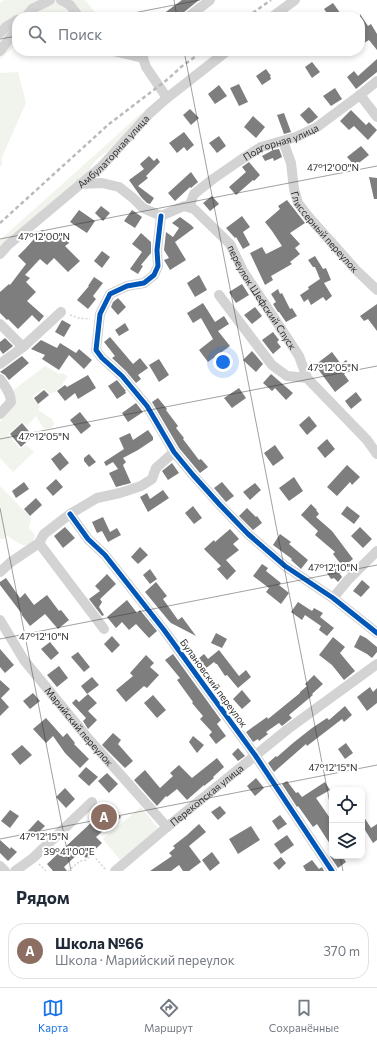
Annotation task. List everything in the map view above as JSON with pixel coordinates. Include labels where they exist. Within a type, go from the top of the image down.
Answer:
[{"type":"street","points":[[31,12],[50,0]]},
{"type":"street","points":[[61,0],[70,5],[75,12]]},
{"type":"street","points":[[194,12],[210,0]]},
{"type":"street","points":[[279,12],[295,0]]},
{"type":"street","points":[[0,33],[12,24]]},
{"type":"street","points":[[0,51],[12,35]]},
{"type":"street","points":[[144,56],[146,67],[167,98]]},
{"type":"street","name":"Амбулаторная улица","points":[[0,254],[8,245],[101,167],[150,113],[221,56]]},
{"type":"street","name":"Подгорная улица","points":[[189,207],[194,194],[239,161],[261,147],[296,137],[317,127],[360,96],[377,81]]},
{"type":"street","points":[[360,96],[377,117]]},
{"type":"street","name":"Глиссерный переулок","points":[[282,141],[291,163],[294,189],[298,203],[356,270],[377,290]]},
{"type":"street","points":[[80,184],[102,183],[119,187],[143,208],[160,216],[184,206],[189,207]]},
{"type":"street","name":"переулок Шефский Спуск","points":[[189,207],[194,208],[230,244],[242,271],[298,356],[307,378],[367,440],[377,454]]},
{"type":"street","points":[[160,216],[157,250],[158,266],[154,275],[144,283],[127,286],[110,294],[100,314],[96,350],[102,358],[122,376],[147,406],[174,452],[220,505],[248,534],[285,566],[333,598],[377,633]]},
{"type":"street","points":[[219,295],[272,364],[288,376],[307,378]]},
{"type":"street","points":[[0,364],[24,348],[60,312]]},
{"type":"street","points":[[0,324],[24,348]]},
{"type":"street","points":[[0,379],[11,397],[11,402],[0,414]]},
{"type":"street","points":[[0,572],[11,562],[39,543],[44,534],[70,514],[97,498],[120,493],[141,486],[152,479],[156,468],[174,452]]},
{"type":"street","name":"Булановский переулок","points":[[70,514],[88,539],[105,556],[164,630],[255,755],[332,871]]},
{"type":"street","points":[[39,543],[104,629]]},
{"type":"street","points":[[333,598],[348,580],[377,551]]},
{"type":"street","name":"Марийский переулок","points":[[0,620],[24,660],[87,737],[167,827]]},
{"type":"street","name":"Перекопская улица","points":[[115,871],[255,755],[377,664]]},
{"type":"street","points":[[15,871],[33,858],[92,802]]},
{"type":"street","points":[[0,866],[5,871]]},
{"type":"path","points":[[60,312],[89,320],[100,314]]},
{"type":"path","points":[[68,871],[80,860],[86,860],[92,854],[107,871]]},
{"type":"shaded area","points":[[4,0],[85,0],[95,12],[12,12],[12,48],[0,59],[0,3]]},
{"type":"shaded area","points":[[18,72],[26,103],[2,157],[2,164],[0,167],[0,73]]},
{"type":"shaded area","points":[[161,97],[108,151],[96,160],[85,180],[0,254],[0,240]]},
{"type":"shaded area","points":[[45,366],[59,374],[63,373],[68,377],[63,382],[63,385],[56,391],[50,394],[44,388],[32,397],[40,407],[38,410],[52,419],[54,424],[51,428],[44,429],[36,416],[27,426],[22,422],[8,434],[20,449],[26,445],[34,452],[13,472],[0,458],[0,422],[15,405],[16,401],[11,392]]},
{"type":"shaded area","points":[[0,486],[31,518],[29,528],[35,535],[32,545],[28,546],[21,544],[6,535],[4,539],[0,539]]},
{"type":"shaded area","points":[[141,807],[158,828],[120,860],[103,839]]},
{"type":"building","points":[[182,0],[199,0],[184,12],[166,12]]},
{"type":"building","points":[[333,3],[339,12],[326,12],[324,9]]},
{"type":"building","points":[[365,22],[368,26],[371,24],[377,34],[377,50],[369,40],[365,42]]},
{"type":"building","points":[[377,59],[377,72],[356,89],[347,77],[354,71],[358,76]]},
{"type":"building","points":[[312,62],[320,72],[312,78],[305,67]]},
{"type":"building","points":[[266,69],[271,76],[271,79],[262,85],[256,76]]},
{"type":"building","points":[[239,84],[248,102],[239,106],[230,88]]},
{"type":"building","points":[[219,85],[227,96],[215,104],[208,94]]},
{"type":"building","points":[[335,88],[342,99],[331,106],[323,96]]},
{"type":"building","points":[[309,107],[318,117],[308,124],[300,115]]},
{"type":"building","points":[[190,109],[199,118],[191,125],[183,115]]},
{"type":"building","points":[[351,110],[366,125],[369,122],[377,130],[368,140],[354,126],[349,130],[340,121]]},
{"type":"building","points":[[284,113],[291,132],[284,134],[277,115]]},
{"type":"building","points":[[253,116],[265,127],[256,138],[244,127]]},
{"type":"building","points":[[184,132],[194,145],[187,151],[184,147],[177,153],[169,143]]},
{"type":"building","points":[[219,136],[226,146],[217,153],[209,143]]},
{"type":"building","points":[[361,146],[369,155],[355,166],[347,157]]},
{"type":"building","points":[[279,149],[282,157],[274,161],[273,158],[265,161],[262,156],[273,150]]},
{"type":"building","points":[[149,156],[154,161],[157,158],[160,162],[146,176],[148,178],[138,186],[154,198],[150,204],[141,197],[129,180],[144,169],[140,164]]},
{"type":"building","points":[[249,162],[260,175],[236,195],[229,187],[246,172],[242,167]]},
{"type":"building","points":[[191,172],[198,182],[191,188],[190,187],[175,201],[168,193]]},
{"type":"building","points":[[369,177],[377,178],[377,199],[374,199]]},
{"type":"building","points":[[212,196],[219,204],[210,211],[203,203]]},
{"type":"building","points":[[287,200],[305,223],[290,233],[300,244],[295,248],[300,254],[290,262],[292,264],[271,276],[273,280],[265,285],[250,253],[262,247],[266,254],[282,246],[265,222],[280,209],[278,206]]},
{"type":"building","points":[[101,206],[110,213],[103,221],[95,213]]},
{"type":"building","points":[[79,210],[95,221],[87,233],[70,222]]},
{"type":"building","points":[[132,210],[142,217],[135,228],[124,221]]},
{"type":"building","points":[[242,216],[250,227],[243,232],[250,245],[243,249],[236,237],[235,238],[226,228]]},
{"type":"building","points":[[180,217],[194,228],[175,242],[186,260],[170,270],[164,260],[169,258],[164,250],[166,232],[173,237],[179,228],[172,223]]},
{"type":"building","points":[[42,230],[54,240],[62,234],[69,243],[65,246],[80,261],[68,272],[54,258],[47,265],[40,259],[25,275],[30,278],[26,282],[36,292],[27,301],[44,316],[39,322],[32,315],[18,329],[0,313],[0,292],[9,284],[10,285],[26,264],[18,256]]},
{"type":"building","points":[[141,233],[151,242],[151,253],[141,265],[143,266],[138,274],[130,269],[142,252],[132,244]]},
{"type":"building","points":[[102,251],[110,257],[102,268],[94,261]]},
{"type":"building","points":[[315,256],[323,269],[326,268],[331,280],[324,283],[332,296],[326,301],[323,297],[311,305],[308,299],[304,302],[300,295],[309,289],[308,287],[320,279],[315,267],[313,267],[308,260]]},
{"type":"building","points":[[199,275],[207,290],[195,297],[187,283]]},
{"type":"building","points":[[94,277],[103,283],[93,296],[96,299],[88,309],[77,300],[89,286]]},
{"type":"building","points":[[242,284],[249,295],[236,303],[229,292]]},
{"type":"building","points":[[278,289],[280,294],[282,293],[290,309],[292,308],[297,316],[286,322],[273,304],[276,302],[271,294]]},
{"type":"building","points":[[118,298],[126,307],[118,315],[111,307],[113,302]]},
{"type":"building","points":[[203,303],[215,322],[224,316],[229,324],[218,331],[230,346],[208,362],[199,350],[213,339],[201,318],[193,323],[187,313]]},
{"type":"building","points":[[377,304],[377,331],[368,319],[364,321],[360,316]]},
{"type":"building","points":[[255,307],[262,316],[252,324],[244,315]]},
{"type":"building","points":[[62,320],[71,325],[64,337],[55,332]]},
{"type":"building","points":[[125,323],[129,330],[119,336],[115,330]]},
{"type":"building","points":[[273,332],[279,340],[277,342],[281,347],[273,354],[262,340]]},
{"type":"building","points":[[110,337],[133,364],[140,358],[148,368],[138,375],[141,379],[136,383],[112,358],[115,356],[104,342]]},
{"type":"building","points":[[5,338],[13,346],[3,354],[0,350],[0,342]]},
{"type":"building","points":[[41,340],[57,348],[60,343],[76,353],[79,349],[92,360],[84,369],[69,355],[59,370],[42,359],[45,355],[31,349]]},
{"type":"building","points":[[252,351],[263,364],[256,372],[243,360]]},
{"type":"building","points":[[332,352],[341,364],[346,360],[352,368],[344,374],[349,381],[335,392],[315,365]]},
{"type":"building","points":[[22,356],[29,363],[9,380],[0,372]]},
{"type":"building","points":[[159,359],[169,375],[159,382],[149,365]]},
{"type":"building","points":[[271,374],[293,393],[286,400],[275,388],[272,391],[263,383]]},
{"type":"building","points":[[88,375],[96,388],[78,399],[75,393],[65,401],[57,391],[65,385],[67,387]]},
{"type":"building","points":[[117,380],[126,393],[117,399],[108,386]]},
{"type":"building","points":[[239,388],[246,398],[232,408],[224,398]]},
{"type":"building","points":[[44,390],[49,395],[38,404],[34,398]]},
{"type":"building","points":[[356,392],[362,400],[351,409],[345,401]]},
{"type":"building","points":[[158,398],[178,426],[176,428],[184,438],[183,439],[199,460],[201,459],[208,467],[200,473],[179,448],[152,402]]},
{"type":"building","points":[[136,403],[143,412],[128,422],[122,413]]},
{"type":"building","points":[[80,412],[91,426],[81,434],[70,420]]},
{"type":"building","points":[[309,416],[317,426],[307,435],[299,425]]},
{"type":"building","points":[[22,423],[33,436],[21,447],[10,434]]},
{"type":"building","points":[[148,430],[153,437],[153,440],[123,458],[126,462],[123,465],[131,483],[116,487],[109,473],[118,469],[113,462],[106,466],[104,462],[124,449],[119,438],[130,433],[133,440]]},
{"type":"building","points":[[327,439],[335,449],[325,458],[317,448]]},
{"type":"building","points":[[275,445],[284,458],[273,466],[264,453]]},
{"type":"building","points":[[60,452],[69,463],[60,471],[51,459]]},
{"type":"building","points":[[89,454],[96,462],[89,467],[84,461],[84,458]]},
{"type":"building","points":[[172,463],[179,473],[168,480],[162,471]]},
{"type":"building","points":[[347,465],[360,477],[352,485],[350,482],[337,496],[327,487]]},
{"type":"building","points":[[294,477],[303,491],[289,501],[279,488]]},
{"type":"building","points":[[56,479],[63,487],[53,496],[46,488]]},
{"type":"building","points":[[24,482],[29,489],[16,498],[12,491]]},
{"type":"building","points":[[222,482],[234,496],[226,502],[214,488]]},
{"type":"building","points":[[255,483],[261,490],[250,500],[243,492]]},
{"type":"building","points":[[163,490],[169,498],[148,512],[140,497],[147,493],[150,499]]},
{"type":"building","points":[[36,498],[42,505],[30,516],[24,509]]},
{"type":"building","points":[[311,504],[319,514],[316,517],[332,531],[353,559],[343,567],[333,554],[335,552],[315,535],[318,531],[301,515]]},
{"type":"building","points":[[193,506],[202,518],[194,524],[185,513]]},
{"type":"building","points":[[347,506],[360,516],[354,524],[341,514]]},
{"type":"building","points":[[247,508],[256,517],[257,516],[262,523],[253,530],[239,516]]},
{"type":"building","points":[[103,517],[110,532],[117,528],[121,535],[108,542],[102,531],[97,533],[92,522]]},
{"type":"building","points":[[65,527],[75,538],[63,548],[54,536]]},
{"type":"building","points":[[360,527],[372,539],[363,548],[351,536]]},
{"type":"building","points":[[230,529],[239,539],[233,544],[239,550],[226,560],[236,571],[227,580],[217,569],[221,566],[204,549]]},
{"type":"building","points":[[280,534],[291,542],[289,544],[308,560],[301,569],[291,560],[292,559],[273,545]]},
{"type":"building","points":[[140,547],[148,555],[138,564],[131,557]]},
{"type":"building","points":[[262,564],[268,568],[266,571],[281,583],[279,585],[289,593],[281,604],[266,592],[269,588],[253,576]]},
{"type":"building","points":[[335,567],[342,577],[338,582],[334,578],[331,579],[327,573]]},
{"type":"building","points":[[150,569],[157,579],[150,584],[143,575]]},
{"type":"building","points":[[107,574],[116,584],[100,599],[102,602],[99,607],[104,615],[102,616],[89,599],[100,591],[95,586]]},
{"type":"building","points":[[6,578],[20,598],[25,593],[34,605],[47,595],[59,611],[61,610],[69,620],[58,629],[45,614],[30,626],[0,585],[0,582]]},
{"type":"building","points":[[362,580],[370,587],[361,597],[353,591]]},
{"type":"building","points":[[156,582],[167,596],[163,599],[178,620],[182,617],[196,636],[171,623],[145,592]]},
{"type":"building","points":[[127,600],[137,613],[140,610],[157,631],[149,638],[136,624],[129,630],[122,622],[116,628],[107,617]]},
{"type":"building","points":[[298,602],[312,611],[314,608],[323,613],[320,617],[334,628],[327,636],[319,630],[321,626],[305,615],[302,620],[291,612]]},
{"type":"building","points":[[216,633],[227,639],[222,648],[211,643]]},
{"type":"building","points":[[360,635],[377,647],[377,652],[372,658],[354,647]]},
{"type":"building","points":[[112,636],[120,645],[112,653],[104,644]]},
{"type":"building","points":[[333,637],[345,647],[340,653],[355,671],[344,680],[332,665],[319,655]]},
{"type":"building","points":[[50,642],[59,653],[51,660],[41,649]]},
{"type":"building","points":[[0,649],[14,665],[5,673],[0,667]]},
{"type":"building","points":[[219,650],[239,676],[246,670],[251,677],[238,688],[227,675],[225,676],[217,664],[214,662],[205,669],[198,659],[204,654],[208,659]]},
{"type":"building","points":[[78,652],[90,667],[84,672],[71,657]]},
{"type":"building","points":[[173,654],[221,720],[217,724],[226,736],[216,744],[209,735],[212,732],[200,719],[203,716],[192,703],[193,702],[177,680],[180,678],[165,660]]},
{"type":"building","points":[[146,655],[154,663],[150,667],[159,675],[147,688],[144,686],[126,702],[116,690],[133,676],[130,673]]},
{"type":"building","points":[[59,666],[68,678],[57,687],[47,675]]},
{"type":"building","points":[[314,675],[323,684],[312,694],[313,695],[289,715],[292,718],[282,726],[279,723],[266,732],[268,734],[259,741],[258,739],[253,742],[246,732],[267,717],[268,719],[300,693],[307,686],[305,684]]},
{"type":"building","points":[[92,677],[99,685],[87,694],[81,686]]},
{"type":"building","points":[[0,680],[10,689],[1,698],[9,707],[0,716]]},
{"type":"building","points":[[370,687],[373,692],[377,688],[377,703],[367,711],[357,697]]},
{"type":"building","points":[[242,690],[251,701],[242,709],[233,699]]},
{"type":"building","points":[[33,693],[40,701],[30,709],[23,701]]},
{"type":"building","points":[[88,694],[97,703],[88,711],[97,720],[88,729],[83,721],[86,718],[72,703],[76,699],[79,702]]},
{"type":"building","points":[[153,695],[166,710],[157,718],[144,703]]},
{"type":"building","points":[[345,706],[352,715],[344,722],[342,719],[307,746],[306,744],[274,772],[268,763],[312,728],[327,718],[329,720]]},
{"type":"building","points":[[46,718],[63,737],[67,733],[75,743],[74,744],[89,759],[80,768],[65,753],[53,736],[46,743],[33,729]]},
{"type":"building","points":[[113,733],[121,740],[118,744],[133,761],[125,768],[102,745]]},
{"type":"building","points":[[193,736],[204,745],[197,753],[189,742]]},
{"type":"building","points":[[346,743],[353,753],[345,759],[338,749]]},
{"type":"building","points":[[22,745],[32,755],[20,765],[11,754]]},
{"type":"building","points":[[238,748],[245,756],[238,761],[232,754]]},
{"type":"building","points":[[217,758],[224,767],[213,777],[214,778],[187,800],[177,789],[167,797],[166,796],[157,806],[134,780],[145,770],[160,788],[173,776],[170,773],[179,765],[192,778]]},
{"type":"building","points":[[86,767],[98,777],[89,786],[78,776]]},
{"type":"building","points":[[107,773],[118,784],[109,793],[98,781]]},
{"type":"building","points":[[256,778],[264,788],[255,796],[247,786]]},
{"type":"building","points":[[287,781],[296,793],[298,792],[302,797],[325,782],[329,791],[316,798],[329,817],[329,842],[317,824],[313,827],[298,806],[297,807],[282,784]]},
{"type":"building","points":[[65,788],[75,799],[66,808],[56,797]]},
{"type":"building","points":[[110,805],[121,817],[96,837],[102,843],[86,858],[80,852],[64,867],[67,871],[53,871],[47,864]]},
{"type":"building","points":[[220,806],[226,813],[218,820],[211,812]]},
{"type":"building","points":[[10,810],[19,816],[10,828],[1,821]]},
{"type":"building","points":[[280,815],[287,824],[278,830],[272,821]]},
{"type":"building","points":[[365,819],[371,828],[377,824],[377,840],[373,843],[365,830]]},
{"type":"building","points":[[38,820],[45,826],[33,838],[27,832]]},
{"type":"building","points":[[199,824],[206,832],[189,846],[201,862],[189,871],[183,871],[179,865],[171,871],[150,871],[172,856],[169,853],[175,848],[173,846]]},
{"type":"building","points":[[251,826],[260,840],[238,854],[229,839]]},
{"type":"building","points":[[287,835],[294,845],[281,854],[274,844]]},
{"type":"building","points":[[0,840],[10,849],[11,847],[17,852],[8,861],[0,853]]},
{"type":"building","points":[[212,852],[220,863],[210,871],[202,860]]},
{"type":"building","points":[[281,857],[286,863],[279,870],[273,863]]},
{"type":"building","points":[[332,859],[344,859],[346,862],[338,868]]},
{"type":"building","points":[[312,860],[319,869],[322,867],[324,871],[306,871],[303,866]]},
{"type":"railway","points":[[254,12],[271,0]]},
{"type":"railway","points":[[0,223],[109,124],[196,56]]},
{"type":"cycle path","points":[[161,216],[157,250],[158,266],[154,275],[144,283],[127,286],[110,294],[100,314],[96,350],[102,358],[122,376],[147,406],[174,452],[220,505],[248,534],[285,566],[333,598],[377,633]]},
{"type":"cycle path","points":[[70,514],[88,539],[105,555],[164,630],[255,755],[332,871]]},
{"type":"place","name":"Школа №66","points":[[104,817]]}]
